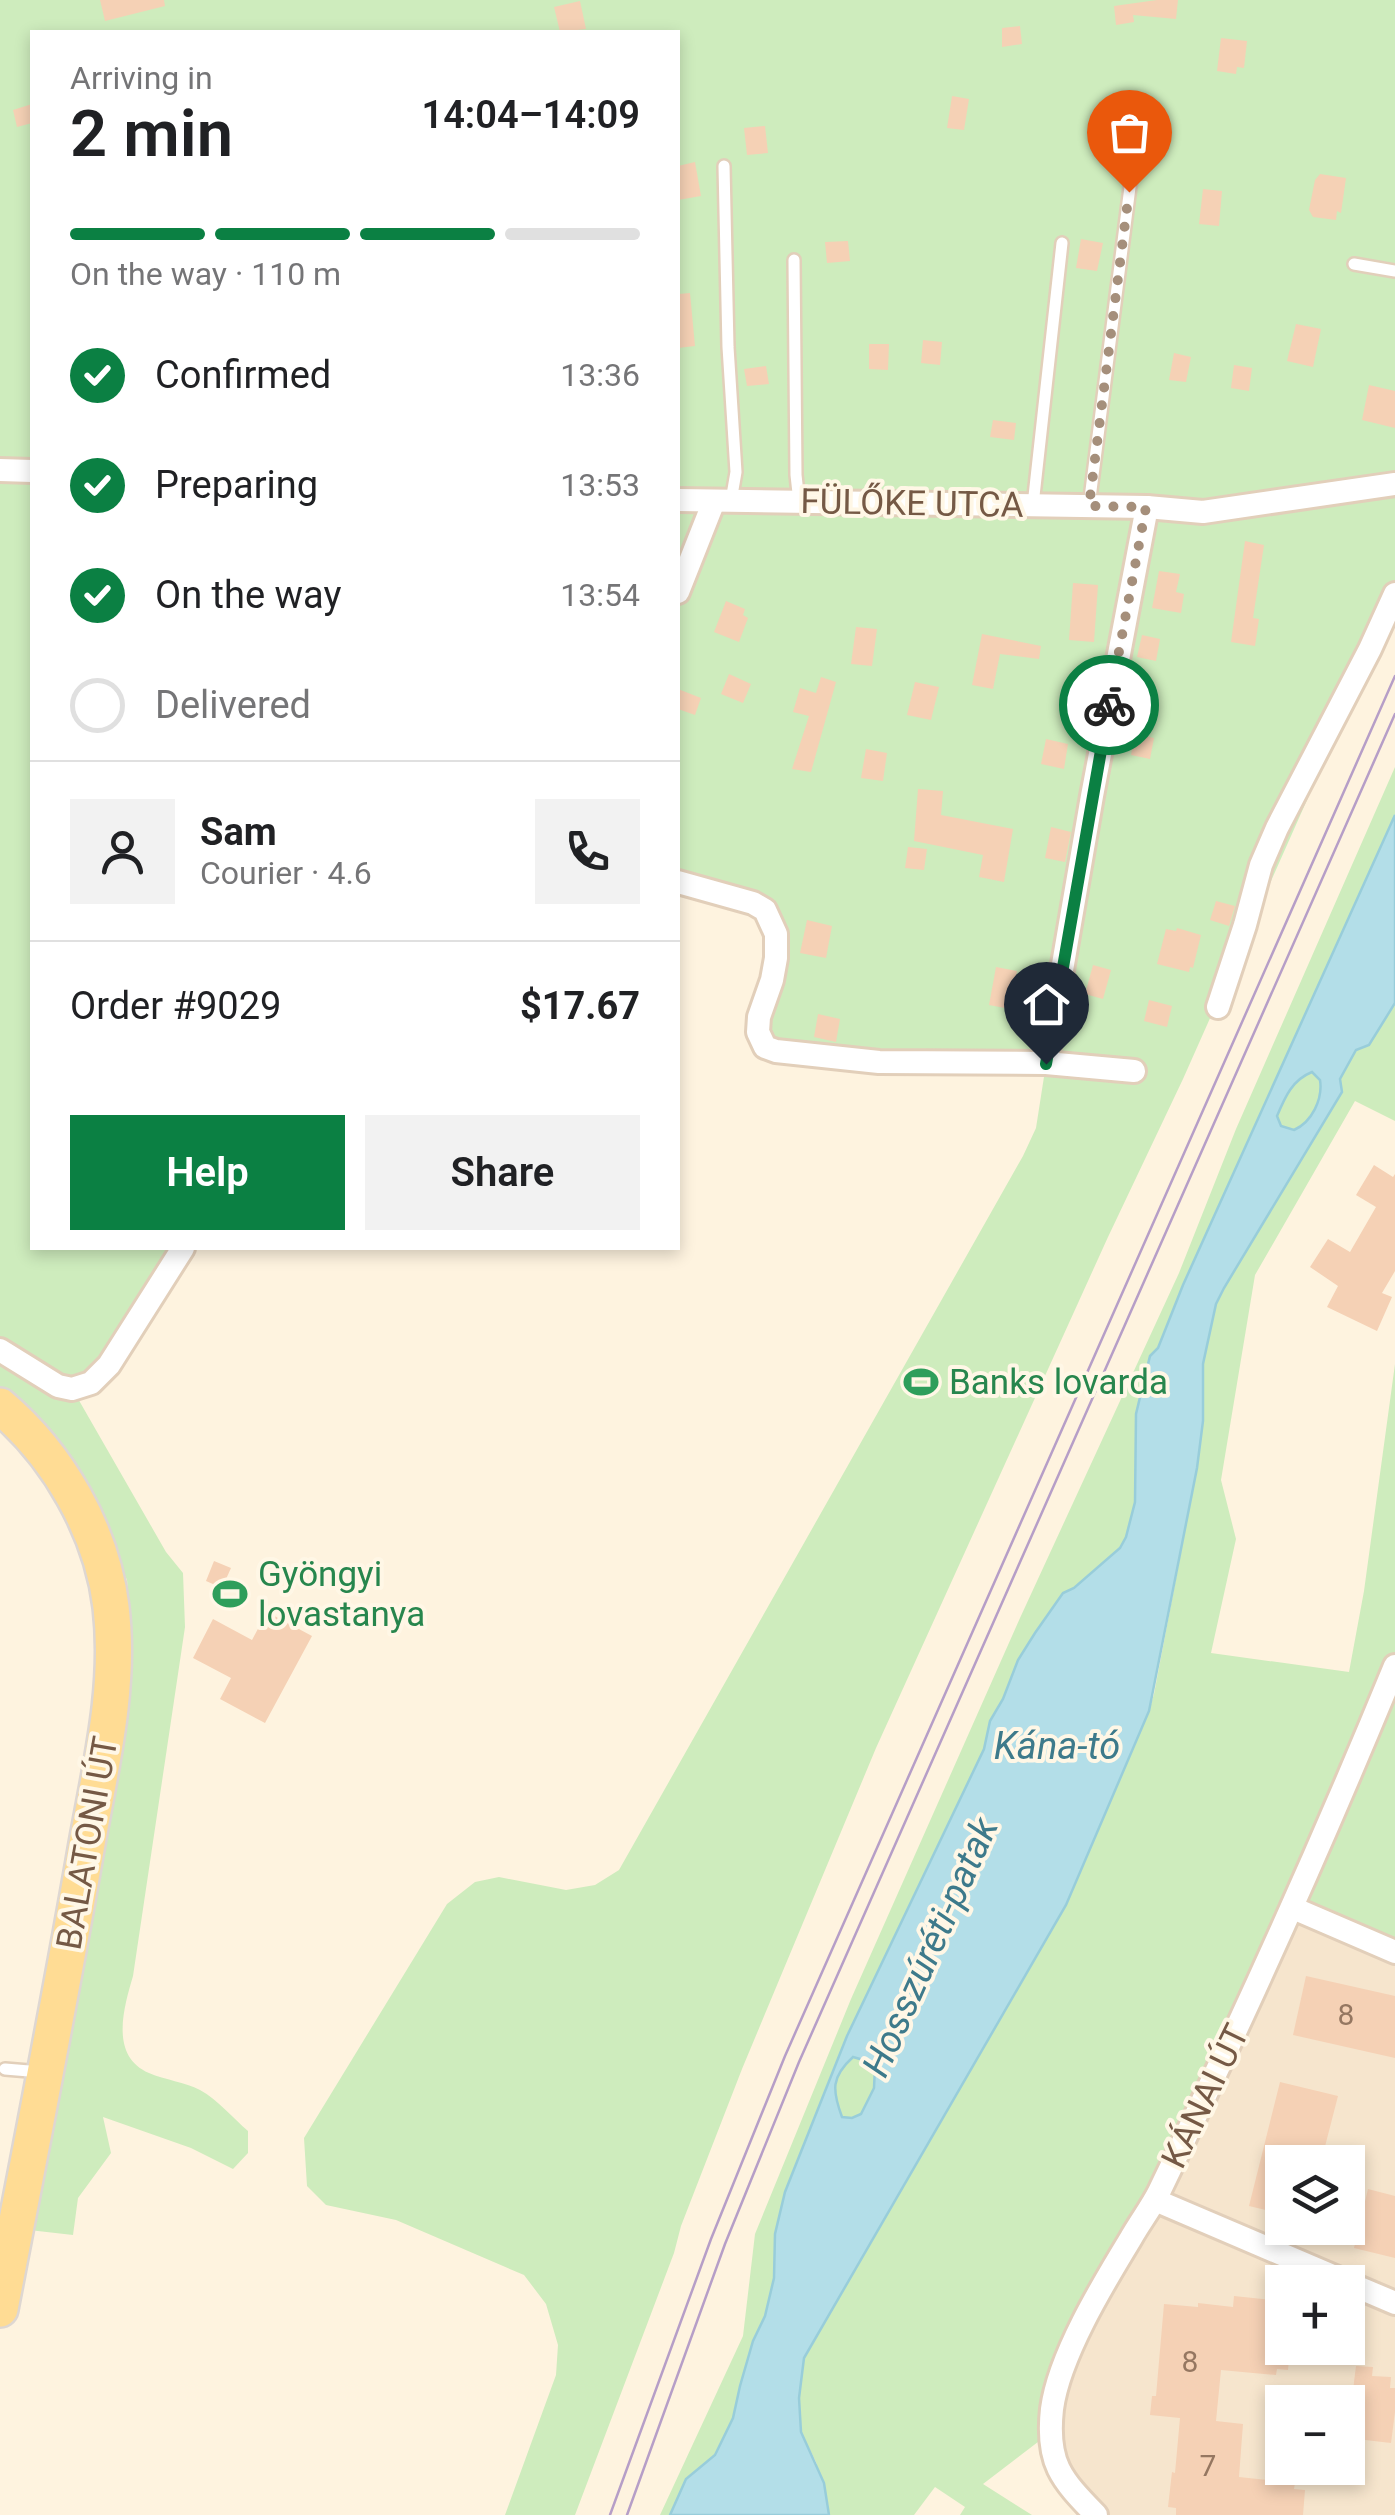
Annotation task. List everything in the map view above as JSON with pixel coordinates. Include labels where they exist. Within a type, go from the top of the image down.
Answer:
[{"type":"main road","name":"BALATONI ÚT","points":[[0,1406],[41,1445],[80,1510],[97,1550],[110,1602],[115,1648],[108,1720],[0,2309]]},
{"type":"street","points":[[0,470],[30,471]]},
{"type":"street","name":"FÜLŐKE UTCA","points":[[680,500],[1146,507],[1203,512],[1395,484]]},
{"type":"street","points":[[680,588],[722,501]]},
{"type":"street","points":[[1046,1064],[1146,507]]},
{"type":"street","points":[[1218,1007],[1260,864],[1395,594]]},
{"type":"street","points":[[680,883],[765,910],[776,934],[772,980],[758,1017],[758,1032],[765,1047],[879,1062],[1046,1064],[1134,1071]]},
{"type":"street","points":[[0,1350],[58,1386],[72,1389],[91,1383],[110,1365],[182,1250]]},
{"type":"street","name":"KÁNAI ÚT","points":[[1096,2515],[1068,2486],[1052,2450],[1052,2407],[1059,2378],[1116,2265],[1155,2200],[1230,2046],[1395,1666]]},
{"type":"street","points":[[1293,1908],[1395,1952]]},
{"type":"street","points":[[1155,2200],[1305,2265]]},
{"type":"street","points":[[1365,2290],[1395,2303]]},
{"type":"lane","points":[[1089,506],[1134,156]]},
{"type":"lane","points":[[722,501],[736,472],[728,347],[724,166]]},
{"type":"lane","points":[[1032,505],[1062,243]]},
{"type":"lane","points":[[794,260],[799,502]]},
{"type":"lane","points":[[1354,264],[1395,271]]},
{"type":"lane","points":[[5,2068],[45,2072]]},
{"type":"shaded area","points":[[1293,1908],[1395,1952],[1395,2515],[1096,2515],[1068,2487],[1053,2407]]},
{"type":"green space","points":[[0,0],[1395,0],[1395,594],[1306,777],[1315,782],[876,1748],[742,2069],[575,2515],[505,2515],[556,2375],[558,2345],[546,2304],[524,2275],[396,2220],[326,2205],[307,2186],[304,2138],[447,1904],[475,1882],[499,1877],[566,1890],[595,1885],[619,1870],[1023,1156],[1036,1128],[1046,1064],[765,1047],[772,980],[765,910],[680,883],[680,30],[30,30],[30,1250],[182,1250],[109,1365],[73,1390],[166,1552],[183,1573],[185,1627],[126,2002],[124,2043],[136,2065],[207,2094],[248,2131],[248,2153],[233,2169],[191,2148],[103,2117],[111,2153],[78,2198],[73,2235],[29,2230],[132,1636],[127,1580],[97,1504],[71,1459],[35,1415],[0,1389]]},
{"type":"green space","points":[[1395,767],[1395,815],[1158,1348],[1150,1356],[1136,1414],[1135,1502],[1126,1537],[1120,1548],[1063,1593],[1018,1660],[990,1721],[984,1749],[847,2036],[785,2192],[775,2234],[774,2277],[733,2418],[715,2455],[686,2479],[670,2515],[660,2515],[743,2336],[755,2234],[851,1999],[1179,1273],[1236,1129]]},
{"type":"green space","points":[[1395,1003],[1395,1121],[1355,1101],[1255,1275],[1221,1480],[1236,1539],[1211,1653],[1349,1672],[1395,1364],[1395,1952],[1294,1909],[1072,2347],[1051,2432],[983,2484],[1032,2515],[960,2515],[965,2507],[935,2487],[914,2515],[829,2515],[816,2462],[801,2432],[799,2398],[804,2358],[1066,1905],[1154,1694],[1197,1468],[1203,1421],[1203,1364],[1216,1304],[1342,1093],[1340,1079],[1356,1050],[1369,1045]]},
{"type":"green space","points":[[1312,1072],[1320,1080],[1320,1087],[1311,1116],[1294,1131],[1280,1126],[1277,1116],[1286,1096],[1294,1084]]},
{"type":"green space","points":[[853,2057],[875,2067],[874,2088],[861,2114],[852,2118],[842,2117],[835,2085]]},
{"type":"water","name":"Kána-tó","points":[[1395,815],[1395,1003],[1369,1045],[1356,1050],[1340,1079],[1342,1092],[1216,1304],[1203,1364],[1203,1421],[1197,1468],[1149,1711],[1066,1905],[804,2358],[799,2398],[801,2432],[824,2483],[829,2515],[670,2515],[686,2479],[715,2455],[733,2418],[774,2278],[775,2234],[785,2192],[847,2036],[984,1749],[990,1721],[1018,1660],[1063,1593],[1120,1548],[1126,1537],[1135,1502],[1136,1414],[1150,1356],[1158,1348]],"holes":[[[1312,1072],[1320,1080],[1315,1109],[1294,1130],[1281,1126],[1277,1116],[1286,1096],[1294,1084]],[[853,2057],[875,2067],[874,2088],[861,2114],[852,2118],[842,2117],[835,2091],[837,2078]]]},
{"type":"building","points":[[100,0],[164,0],[165,6],[105,21]]},
{"type":"building","points":[[1178,0],[1176,19],[1133,15],[1134,22],[1116,25],[1114,6]]},
{"type":"building","points":[[580,1],[586,29],[560,30],[554,7]]},
{"type":"building","points":[[1020,26],[1022,44],[1002,47],[1002,28]]},
{"type":"building","points":[[1221,38],[1247,41],[1244,68],[1237,67],[1236,74],[1217,71]]},
{"type":"building","points":[[952,96],[969,99],[964,130],[947,128]]},
{"type":"building","points":[[30,105],[30,124],[17,127],[13,110]]},
{"type":"building","points":[[765,126],[768,153],[747,155],[744,128]]},
{"type":"building","points":[[695,162],[701,196],[680,200],[680,166]]},
{"type":"building","points":[[1320,174],[1346,178],[1341,213],[1337,211],[1336,220],[1313,217],[1309,210],[1315,180]]},
{"type":"building","points":[[1203,189],[1222,191],[1219,226],[1199,224]]},
{"type":"building","points":[[1081,239],[1103,243],[1097,271],[1076,268]]},
{"type":"building","points":[[848,241],[850,261],[827,263],[825,242]]},
{"type":"building","points":[[690,293],[695,346],[680,348],[680,294]]},
{"type":"building","points":[[1296,324],[1321,329],[1313,367],[1287,361]]},
{"type":"building","points":[[923,340],[942,342],[940,365],[921,363]]},
{"type":"building","points":[[869,344],[889,344],[888,370],[869,369]]},
{"type":"building","points":[[1174,353],[1191,357],[1186,382],[1169,380]]},
{"type":"building","points":[[1234,365],[1252,368],[1249,391],[1231,388]]},
{"type":"building","points":[[766,366],[769,384],[747,386],[744,369]]},
{"type":"building","points":[[1369,385],[1395,391],[1395,428],[1362,420]]},
{"type":"building","points":[[993,420],[1016,423],[1014,440],[990,437]]},
{"type":"building","points":[[1245,541],[1264,545],[1253,618],[1259,619],[1255,646],[1231,642]]},
{"type":"building","points":[[1159,571],[1180,574],[1176,592],[1184,594],[1181,613],[1152,608]]},
{"type":"building","points":[[1073,583],[1098,585],[1094,642],[1069,640]]},
{"type":"building","points":[[726,601],[745,609],[743,615],[748,618],[739,642],[714,632]]},
{"type":"building","points":[[856,627],[877,629],[872,666],[851,664]]},
{"type":"building","points":[[982,634],[1041,646],[1039,659],[1000,654],[993,689],[972,685]]},
{"type":"building","points":[[1142,635],[1160,639],[1156,661],[1137,657]]},
{"type":"building","points":[[729,674],[751,684],[743,703],[721,694]]},
{"type":"building","points":[[821,677],[836,682],[811,772],[792,769],[809,716],[793,712],[800,688],[816,693]]},
{"type":"building","points":[[915,682],[939,687],[931,720],[907,715]]},
{"type":"building","points":[[680,690],[701,698],[695,715],[680,710]]},
{"type":"building","points":[[1135,734],[1154,738],[1150,759],[1131,755]]},
{"type":"building","points":[[1046,739],[1068,744],[1064,769],[1041,764]]},
{"type":"building","points":[[866,749],[887,753],[883,781],[861,778]]},
{"type":"building","points":[[918,789],[943,791],[941,815],[1013,829],[1004,882],[979,877],[983,855],[914,841]]},
{"type":"building","points":[[1051,827],[1071,832],[1065,862],[1045,858]]},
{"type":"building","points":[[908,847],[927,849],[924,870],[905,868]]},
{"type":"building","points":[[1216,901],[1235,906],[1229,926],[1210,920]]},
{"type":"building","points":[[807,920],[832,926],[826,958],[800,953]]},
{"type":"building","points":[[1166,929],[1201,935],[1189,972],[1157,964]]},
{"type":"building","points":[[1093,965],[1111,970],[1103,999],[1085,994]]},
{"type":"building","points":[[996,967],[1017,971],[1010,1009],[989,1005]]},
{"type":"building","points":[[1149,1000],[1172,1006],[1167,1027],[1144,1021]]},
{"type":"building","points":[[818,1014],[840,1019],[836,1042],[814,1037]]},
{"type":"building","points":[[1374,1165],[1393,1177],[1395,1174],[1395,1271],[1382,1293],[1392,1297],[1377,1331],[1327,1307],[1338,1286],[1310,1267],[1328,1239],[1350,1252],[1376,1207],[1356,1195]]},
{"type":"building","points":[[214,1561],[231,1568],[222,1588],[206,1581]]},
{"type":"building","points":[[267,1612],[312,1636],[265,1723],[220,1699],[231,1678],[193,1658],[213,1619],[252,1640]]},
{"type":"building","points":[[1306,1976],[1395,1996],[1395,2058],[1293,2035]]},
{"type":"building","points":[[1280,2082],[1338,2096],[1325,2145],[1265,2145],[1265,2210],[1249,2206]]},
{"type":"building","points":[[1368,2189],[1395,2196],[1395,2258],[1354,2248],[1365,2245]]},
{"type":"building","points":[[1234,2296],[1265,2299],[1265,2365],[1288,2365],[1288,2370],[1277,2369],[1276,2375],[1221,2370],[1216,2421],[1243,2424],[1239,2477],[1305,2490],[1303,2515],[1176,2515],[1176,2508],[1168,2507],[1180,2418],[1150,2415],[1152,2396],[1156,2396],[1164,2304],[1233,2307]]},
{"type":"building","points":[[1356,2366],[1373,2367],[1372,2376],[1391,2377],[1395,2412],[1391,2443],[1365,2440],[1365,2385],[1354,2385]]},
{"type":"tram line","points":[[610,2515],[711,2239],[785,2056],[1395,676]]},
{"type":"tram line","points":[[627,2515],[725,2244],[799,2062],[1395,714]]},
{"type":"way so far","points":[[1109,705],[1146,507],[1089,506],[1129,192]]},
{"type":"place","name":"Banks lovarda","points":[[921,1382]]},
{"type":"place","name":"Gyöngyi lovastanya","points":[[230,1594]]},
{"type":"route","points":[[1046,1064],[1109,705]]},
{"type":"water label","name":"Hosszúréti-patak","points":[[930,1947]]}]
